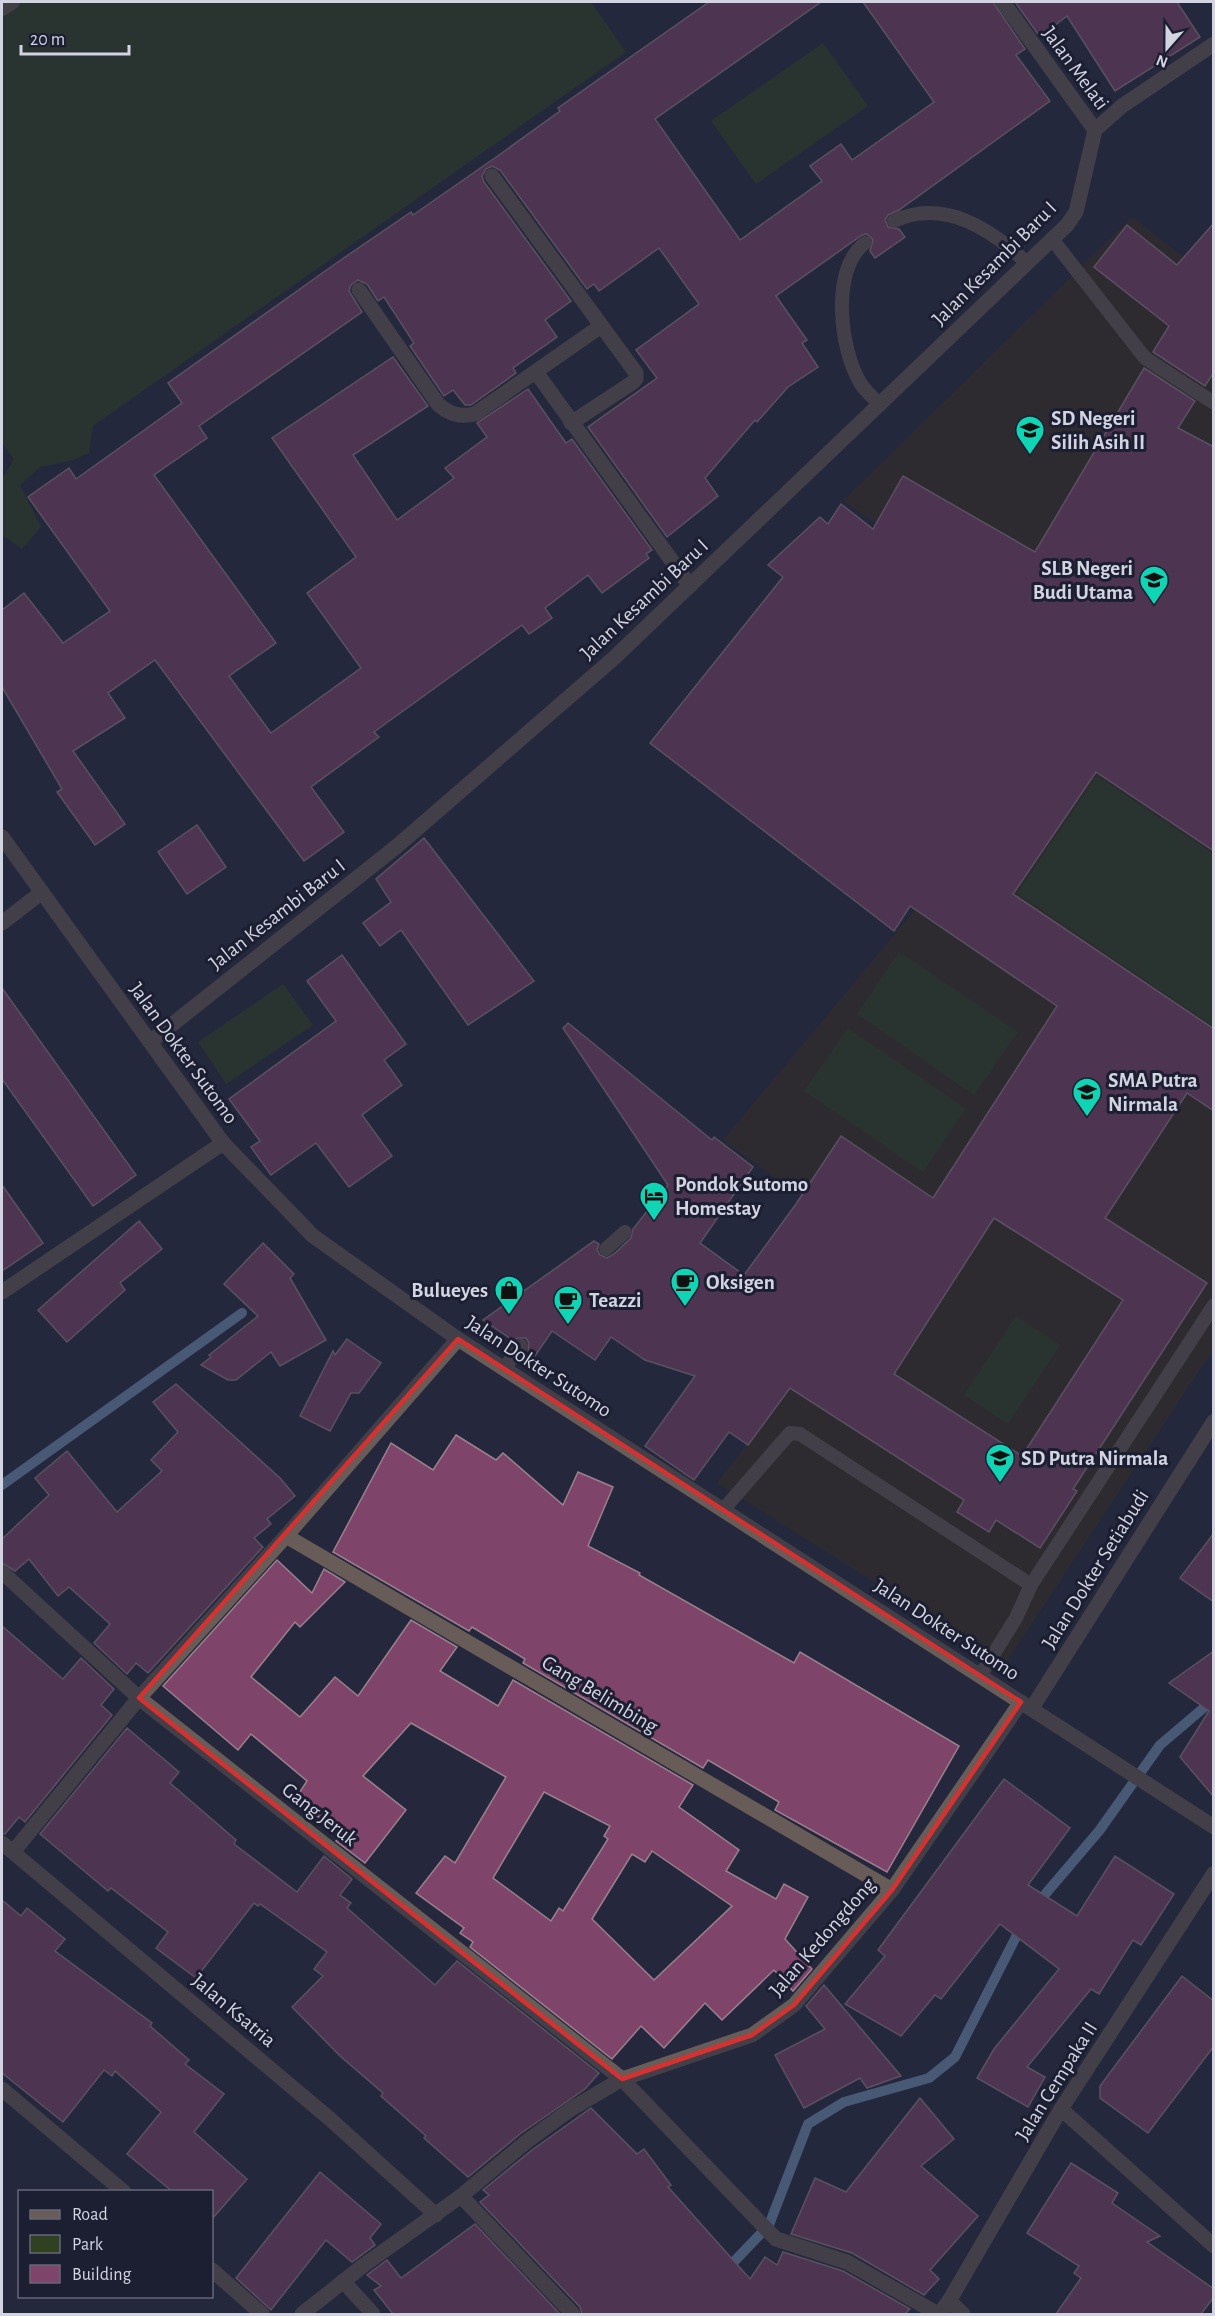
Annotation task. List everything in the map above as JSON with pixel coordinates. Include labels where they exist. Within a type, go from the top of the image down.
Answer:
[{"type":"street","name":"Jalan Melati","points":[[1003,2],[1095,130]]},
{"type":"street","points":[[1095,130],[1122,106],[1214,44]]},
{"type":"street","name":"Jalan Kesambi Baru I","points":[[150,1042],[396,847],[614,658],[1052,240],[1076,212],[1095,130]]},
{"type":"street","points":[[492,176],[636,374],[636,379],[572,423]]},
{"type":"street","points":[[359,290],[438,404],[448,413],[463,416],[475,414],[601,326]]},
{"type":"street","points":[[536,372],[690,586]]},
{"type":"street","name":"Jalan Dokter Sutomo","points":[[2,837],[223,1143],[313,1236],[458,1339],[1214,1827]]},
{"type":"street","points":[[2,922],[42,892]]},
{"type":"street","points":[[2,1292],[223,1143]]},
{"type":"street","points":[[7,1847],[286,1536],[458,1339]]},
{"type":"street","name":"Jalan Dokter Setiabudi","points":[[1027,1705],[1214,1421]]},
{"type":"street","name":"Gang Belimbing","points":[[286,1536],[892,1890]]},
{"type":"street","name":"Gang Jeruk","points":[[2,1572],[139,1698],[622,2079],[776,2239],[847,2262],[938,2314]]},
{"type":"street","name":"Jalan Kedongdong","points":[[302,2314],[343,2281],[461,2196],[525,2142],[622,2079],[752,2036],[794,2005],[892,1890],[1027,1705]]},
{"type":"street","name":"Jalan Ksatria","points":[[7,1847],[330,2119],[436,2215]]},
{"type":"street","name":"Jalan Cempaka II","points":[[938,2314],[950,2301],[1061,2109],[1214,1873]]},
{"type":"street","points":[[2,2089],[122,2190]]},
{"type":"street","points":[[1061,2109],[1214,2246]]},
{"type":"street","points":[[461,2196],[573,2314]]},
{"type":"street","points":[[213,2271],[262,2314]]},
{"type":"street","points":[[343,2281],[373,2314]]},
{"type":"street","points":[[950,2301],[963,2314]]},
{"type":"lane","points":[[2,9],[13,2]]},
{"type":"lane","points":[[894,221],[912,212],[947,215],[978,225],[1004,242],[1026,263]]},
{"type":"lane","points":[[1052,240],[1145,358],[1214,403]]},
{"type":"lane","points":[[865,243],[859,248],[848,267],[841,309],[846,348],[861,384],[880,405]]},
{"type":"lane","points":[[606,1249],[625,1232]]},
{"type":"lane","points":[[980,1676],[1016,1618],[1032,1585],[1214,1305]]},
{"type":"lane","points":[[504,1369],[521,1346]]},
{"type":"lane","points":[[723,1510],[790,1433],[795,1432],[1032,1585]]},
{"type":"highlighted area","points":[[458,1339],[1021,1702],[892,1890],[794,2005],[752,2035],[622,2079],[139,1698]]},
{"type":"shaded area","points":[[1132,217],[1213,280],[1213,1350],[1005,1664],[717,1483],[891,1261],[723,1140],[914,911],[1077,660],[843,501]]},
{"type":"green space","points":[[2,2],[591,2],[626,52],[93,426],[89,453],[70,461],[40,467],[20,485],[41,527],[22,549],[2,535],[2,479],[14,459],[2,443]]},
{"type":"green space","points":[[823,43],[868,106],[756,184],[711,121]]},
{"type":"green space","points":[[1097,776],[1213,854],[1213,1026],[1017,893]]},
{"type":"green space","points":[[899,952],[1018,1032],[974,1095],[857,1014]]},
{"type":"green space","points":[[283,984],[313,1025],[226,1084],[198,1042]]},
{"type":"green space","points":[[848,1028],[966,1109],[923,1172],[804,1091]]},
{"type":"green space","points":[[1016,1316],[1060,1345],[1008,1424],[964,1395]]},
{"type":"building","points":[[709,2],[821,2],[655,119],[740,240],[822,181],[810,166],[841,144],[852,160],[934,102],[863,2],[993,2],[1025,49],[1016,55],[1050,101],[899,210],[888,215],[885,220],[888,227],[899,229],[905,237],[875,258],[870,251],[873,240],[867,234],[862,235],[776,296],[807,340],[802,343],[818,367],[788,387],[757,422],[755,420],[705,478],[718,496],[667,537],[588,427],[657,378],[636,350],[699,304],[659,248],[599,291],[594,284],[587,289],[500,170],[492,166],[486,169],[482,176],[484,182],[571,301],[545,320],[557,337],[513,368],[516,373],[471,405],[465,405],[453,390],[444,396],[410,346],[414,343],[384,297],[378,301],[367,284],[358,280],[351,285],[349,291],[362,312],[199,426],[207,438],[154,475],[276,643],[229,676],[271,733],[361,668],[307,593],[356,557],[272,438],[393,357],[428,406],[353,455],[397,520],[454,478],[445,468],[487,437],[477,423],[528,389],[566,443],[572,439],[652,550],[646,554],[649,558],[602,593],[588,575],[545,608],[552,618],[529,634],[522,625],[374,732],[379,737],[311,787],[344,832],[304,861],[155,660],[108,693],[125,718],[73,751],[125,824],[95,845],[57,792],[62,789],[2,687],[2,610],[24,593],[63,643],[110,611],[28,497],[69,468],[76,479],[182,403],[168,383],[335,264],[411,212],[413,215],[499,155],[560,111],[558,108]]},
{"type":"building","points":[[1015,2],[1177,2],[1200,37],[1115,91],[1067,16],[1040,37]]},
{"type":"building","points":[[1214,223],[1214,372],[1205,386],[1153,352],[1169,326],[1094,267],[1127,225],[1177,265]]},
{"type":"building","points":[[1144,368],[1195,401],[1178,428],[1214,447],[1214,851],[1096,772],[1013,894],[1214,1029],[1214,1111],[1187,1093],[1105,1218],[1207,1283],[1073,1489],[1077,1491],[1040,1548],[996,1520],[989,1532],[957,1512],[964,1500],[790,1388],[748,1445],[729,1432],[694,1480],[645,1446],[695,1376],[645,1360],[611,1337],[595,1360],[552,1331],[535,1356],[528,1351],[529,1343],[526,1338],[518,1338],[514,1341],[483,1320],[594,1241],[599,1244],[597,1250],[600,1255],[607,1258],[614,1254],[631,1238],[633,1229],[668,1185],[563,1028],[568,1023],[712,1140],[714,1137],[753,1167],[700,1243],[744,1275],[796,1204],[841,1136],[933,1198],[1057,1006],[910,906],[894,931],[650,743],[783,577],[768,565],[820,517],[828,524],[841,504],[873,529],[903,476],[1035,552]],"holes":[[[994,1218],[1123,1300],[1022,1456],[894,1374]]]},
{"type":"building","points":[[197,825],[226,867],[187,894],[158,852]]},
{"type":"building","points":[[424,838],[534,981],[468,1025],[401,930],[380,946],[363,923],[391,902],[376,879]]},
{"type":"building","points":[[342,955],[406,1044],[384,1060],[402,1085],[362,1115],[392,1156],[349,1187],[316,1143],[271,1175],[251,1147],[260,1141],[229,1099],[336,1021],[307,981]]},
{"type":"building","points":[[2,988],[136,1175],[93,1206],[2,1079]]},
{"type":"building","points":[[2,1185],[43,1243],[2,1271]]},
{"type":"building","points":[[139,1221],[162,1249],[120,1283],[125,1290],[67,1342],[38,1310]]},
{"type":"building","points":[[263,1243],[294,1274],[290,1278],[326,1340],[280,1366],[271,1352],[236,1380],[228,1380],[201,1365],[211,1357],[209,1355],[258,1316],[224,1284]]},
{"type":"building","points":[[347,1339],[381,1363],[359,1393],[351,1393],[330,1431],[300,1416],[333,1351],[335,1355]]},
{"type":"building","points":[[176,1384],[280,1478],[295,1496],[267,1519],[271,1524],[254,1538],[263,1547],[148,1673],[136,1663],[127,1674],[94,1643],[110,1624],[69,1587],[58,1596],[29,1559],[15,1571],[2,1563],[2,1539],[49,1495],[35,1478],[67,1451],[117,1512],[162,1471],[151,1460],[178,1432],[153,1402]]},
{"type":"building","points":[[456,1435],[496,1460],[503,1453],[563,1505],[578,1472],[613,1487],[588,1546],[640,1573],[639,1575],[794,1663],[800,1652],[959,1746],[887,1872],[775,1810],[779,1802],[708,1760],[703,1768],[523,1663],[525,1659],[472,1627],[469,1631],[333,1552],[391,1443],[433,1470]]},
{"type":"building","points":[[1214,1533],[1214,1602],[1180,1578]]},
{"type":"building","points":[[277,1560],[312,1593],[324,1569],[345,1582],[300,1627],[295,1622],[251,1677],[300,1717],[335,1677],[358,1696],[411,1620],[457,1647],[440,1671],[498,1706],[513,1680],[693,1785],[679,1807],[739,1850],[726,1871],[776,1899],[784,1884],[808,1897],[785,1939],[812,1969],[793,1991],[774,1970],[722,2020],[705,2003],[664,2048],[641,2026],[612,2059],[470,1947],[473,1942],[460,1933],[464,1928],[416,1893],[445,1856],[455,1863],[506,1777],[411,1723],[363,1776],[406,1810],[365,1863],[336,1841],[342,1832],[294,1801],[307,1781],[251,1734],[238,1750],[163,1686]],"holes":[[[544,1792],[610,1826],[604,1836],[608,1839],[563,1911],[559,1908],[551,1921],[493,1878]],[[652,1851],[732,1906],[654,1980],[592,1919],[632,1854],[645,1862]]]},
{"type":"building","points":[[2,1626],[63,1679],[81,1658],[114,1689],[101,1705],[112,1715],[25,1822],[19,1817],[5,1834],[2,1834]]},
{"type":"building","points":[[1214,1651],[1214,1797],[1180,1757],[1209,1711],[1169,1683]]},
{"type":"building","points":[[127,1728],[179,1772],[170,1783],[236,1840],[234,1844],[297,1892],[324,1856],[352,1879],[340,1895],[351,1903],[347,1908],[435,1985],[457,1961],[599,2073],[585,2089],[520,2134],[468,2177],[424,2138],[426,2136],[381,2096],[383,2093],[340,2056],[292,2007],[323,1976],[314,1969],[327,1952],[260,1904],[258,1906],[254,1903],[196,1978],[156,1948],[168,1932],[111,1888],[108,1891],[40,1834]]},
{"type":"building","points":[[1004,1779],[1070,1828],[1028,1885],[1077,1916],[1115,1856],[1174,1894],[1141,1945],[1133,1940],[1099,1994],[1091,1989],[1027,2067],[1045,2077],[1028,2107],[977,2078],[994,2049],[1059,1969],[1000,1924],[941,1999],[935,1995],[901,2036],[845,2004],[885,1956],[878,1950]]},
{"type":"building","points":[[2,1900],[21,1916],[27,1908],[65,1939],[55,1951],[152,2023],[150,2026],[189,2060],[185,2064],[224,2094],[194,2132],[247,2179],[213,2218],[213,2190],[171,2190],[127,2154],[161,2112],[115,2071],[112,2076],[104,2070],[63,2122],[2,2073]]},
{"type":"building","points":[[1182,1976],[1214,2001],[1214,2046],[1148,2133],[1100,2098],[1100,2086]]},
{"type":"building","points":[[824,1985],[901,2076],[867,2088],[860,2078],[804,2108],[775,2055],[825,2029],[806,2006]]},
{"type":"building","points":[[920,2098],[954,2139],[921,2166],[978,2216],[930,2270],[939,2279],[924,2295],[852,2253],[791,2234],[815,2178],[846,2192]]},
{"type":"building","points":[[591,2108],[637,2154],[644,2149],[671,2185],[668,2187],[750,2279],[765,2257],[777,2265],[783,2252],[843,2271],[910,2309],[905,2314],[582,2314],[580,2307],[480,2202],[489,2195],[483,2190],[532,2150]]},
{"type":"building","points":[[1071,2163],[1118,2193],[1112,2203],[1160,2236],[1147,2242],[1214,2289],[1214,2297],[1201,2314],[1056,2314],[1081,2278],[1074,2273],[1079,2266],[1027,2233]]},
{"type":"building","points":[[320,2172],[381,2224],[370,2238],[375,2245],[352,2262],[326,2240],[271,2310],[236,2278]]},
{"type":"building","points":[[475,2224],[560,2314],[393,2314],[374,2290],[381,2286],[367,2275],[387,2260],[401,2278]]},
{"type":"waterway","points":[[2,1485],[242,1313]]},
{"type":"waterway","points":[[1036,1905],[1099,1831],[1160,1745],[1213,1700]]},
{"type":"waterway","points":[[726,2270],[769,2225],[808,2124],[844,2102],[929,2078],[955,2057],[1022,1925]]},
{"type":"place","name":"SD Negeri Silih Asih II","points":[[1030,456]]},
{"type":"place","name":"SLB Negeri Budi Utama","points":[[1154,606]]},
{"type":"place","name":"SMA Putra Nirmala","points":[[1087,1118]]},
{"type":"place","name":"Pondok Sutomo Homestay","points":[[654,1222]]},
{"type":"place","name":"Oksigen","points":[[685,1308]]},
{"type":"place","name":"Bulueyes","points":[[509,1316]]},
{"type":"place","name":"Teazzi","points":[[568,1326]]},
{"type":"place","name":"SD Putra Nirmala","points":[[1000,1484]]}]
